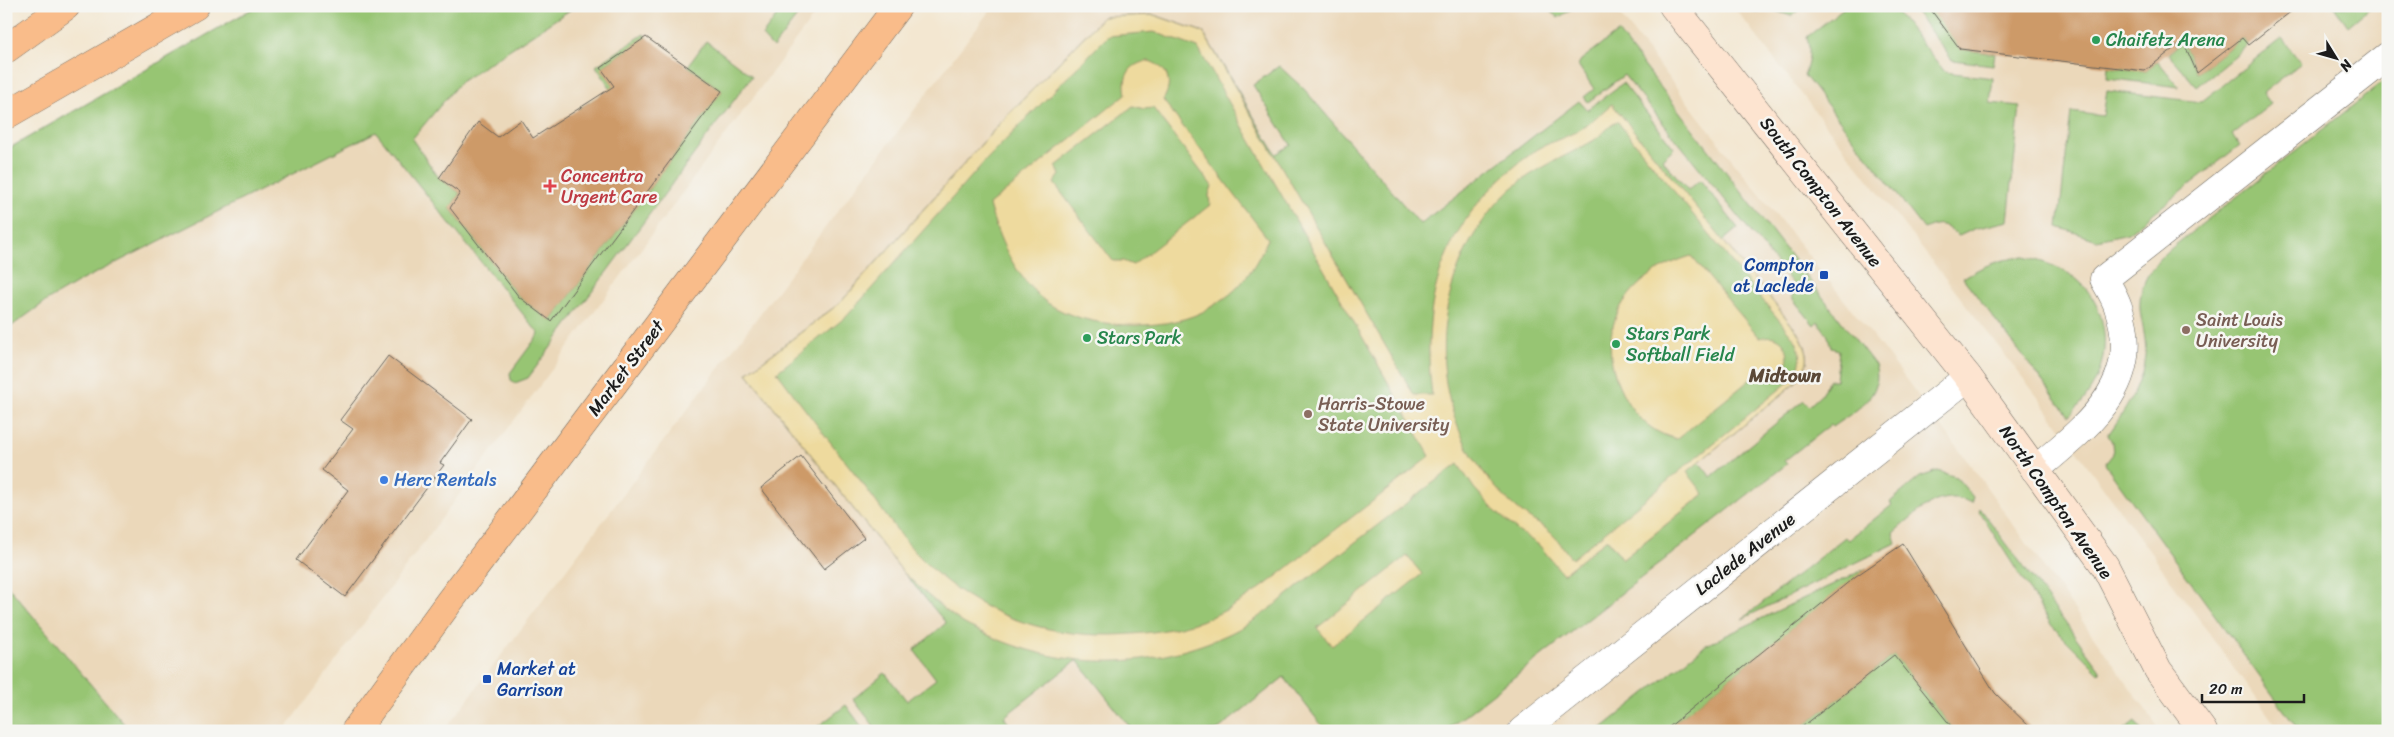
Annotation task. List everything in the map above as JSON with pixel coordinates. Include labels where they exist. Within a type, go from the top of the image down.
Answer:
[{"type":"main road","points":[[6,49],[66,6]]},
{"type":"main road","points":[[6,115],[195,6]]},
{"type":"main road","name":"Market Street","points":[[355,731],[898,6]]},
{"type":"main road","name":"South Compton Avenue","points":[[1673,6],[1968,377]]},
{"type":"main road","name":"North Compton Avenue","points":[[1968,377],[2105,566],[2158,670],[2203,731]]},
{"type":"street","points":[[2035,470],[2097,416],[2111,398],[2119,378],[2125,354],[2124,327],[2118,305],[2104,280],[2388,56]]},
{"type":"street","name":"Laclede Avenue","points":[[1522,731],[1968,377]]},
{"type":"shaded area","points":[[565,6],[821,6],[284,731],[130,731],[6,584],[6,330],[48,300],[80,281],[376,132]]},
{"type":"shaded area","name":"Harris-Stowe State University","points":[[993,6],[1613,6],[1730,157],[1884,350],[1980,478],[2161,731],[444,731]]},
{"type":"shaded area","name":"Saint Louis University","points":[[1733,6],[2388,6],[2388,731],[2280,731],[2037,396]]},
{"type":"green space","points":[[257,6],[576,6],[460,82],[412,139],[439,178],[460,193],[450,208],[519,297],[551,321],[722,91],[688,66],[706,41],[752,76],[528,378],[515,383],[511,380],[510,373],[539,334],[376,132],[80,281],[48,300],[6,330],[6,150]]},
{"type":"green space","points":[[768,6],[805,6],[773,48],[762,36],[778,14]]},
{"type":"green space","points":[[1545,6],[1576,6],[1558,18]]},
{"type":"green space","points":[[1749,6],[1804,6],[1791,16],[1770,9],[1753,12]]},
{"type":"green space","points":[[1846,6],[1892,6],[1945,72],[1993,78],[1990,103],[2020,106],[2008,221],[1974,229],[1959,236],[1943,225],[1924,229],[1804,75],[1809,56],[1807,37]]},
{"type":"green space","points":[[1915,6],[1930,6],[1960,49],[1995,54],[1993,65],[1952,60],[1913,8]]},
{"type":"green space","points":[[2334,6],[2372,6],[2348,26]]},
{"type":"green space","name":"Harris-Stowe State University","points":[[1154,15],[1203,32],[1276,154],[1291,145],[1253,85],[1279,66],[1304,89],[1420,224],[1579,101],[1587,110],[1623,83],[1674,148],[1662,159],[1688,190],[1700,180],[1738,228],[1723,241],[1800,335],[1806,350],[1806,366],[1794,384],[1699,462],[1711,477],[1804,400],[1809,406],[1821,395],[1829,380],[1836,380],[1839,350],[1831,348],[1828,336],[1818,321],[1814,325],[1792,298],[1793,284],[1624,75],[1588,102],[1584,97],[1594,89],[1578,65],[1581,60],[1618,32],[1875,365],[1876,386],[1866,402],[1858,409],[1832,427],[1830,425],[1784,461],[1787,464],[1445,731],[1326,731],[1284,677],[1216,731],[1133,731],[1077,660],[1004,717],[1014,731],[869,731],[874,726],[853,699],[885,673],[907,701],[936,679],[914,650],[946,623],[903,572],[747,373],[840,303],[1003,120],[1103,17]],"holes":[[[1704,494],[1623,559],[1607,539]]]},
{"type":"green space","points":[[644,34],[646,37],[601,68],[621,95],[599,124],[578,109],[611,89],[596,66]]},
{"type":"green space","points":[[2242,38],[2248,45],[2197,87],[2168,54],[2183,41],[2197,73]]},
{"type":"green space","points":[[2282,38],[2301,63],[2263,93],[2271,104],[2232,135],[2240,145],[2128,233],[2097,240],[2058,227],[2071,112],[2103,116],[2107,91],[2201,102]]},
{"type":"green space","points":[[2158,61],[2179,87],[2107,78],[2108,67],[2145,71]]},
{"type":"green space","points":[[2388,78],[2388,731],[2299,731],[2105,464],[2113,454],[2112,442],[2108,435],[2126,407],[2136,387],[2143,366],[2145,341],[2141,317],[2141,294],[2148,274],[2154,266],[2179,242]]},
{"type":"green space","points":[[2024,257],[2054,266],[2076,278],[2094,300],[2101,317],[2104,353],[2100,370],[2082,402],[2069,416],[1963,278],[1992,263]]},
{"type":"green space","points":[[1938,471],[1956,477],[1973,497],[1971,503],[1949,498],[1938,500],[1919,511],[1893,533],[1896,543],[1742,619],[1845,537],[1848,540],[1892,505],[1890,502],[1920,477]]},
{"type":"green space","points":[[1980,508],[2101,671],[2099,673],[2052,626],[1979,511]]},
{"type":"green space","points":[[1867,568],[1664,731],[1598,731],[1706,645]]},
{"type":"green space","points":[[6,584],[130,731],[6,731]]},
{"type":"green space","points":[[1894,655],[1955,731],[1797,731]]},
{"type":"green space","points":[[846,705],[865,731],[812,731]]},
{"type":"green space","points":[[2135,721],[2142,731],[2122,731]]},
{"type":"sand","points":[[1154,15],[1203,32],[1414,395],[1432,395],[1429,358],[1430,323],[1435,290],[1445,259],[1459,230],[1478,203],[1502,177],[1532,153],[1583,127],[1612,104],[1800,335],[1807,355],[1806,366],[1794,384],[1687,472],[1704,494],[1623,559],[1607,539],[1563,574],[1539,545],[1519,532],[1494,510],[1474,488],[1458,464],[1264,613],[1231,633],[1202,645],[1172,654],[1141,659],[1111,661],[1080,660],[1020,647],[969,626],[939,605],[903,572],[747,373],[840,303],[1003,120],[1103,17]],"holes":[[[1154,32],[1198,48],[1430,456],[1271,581],[1226,610],[1198,622],[1155,632],[1110,635],[1059,631],[1035,626],[988,608],[946,581],[927,564],[900,534],[777,372],[847,316],[986,160],[1108,36]],[[1617,121],[1796,341],[1801,357],[1797,370],[1791,380],[1572,559],[1551,533],[1520,511],[1497,489],[1482,470],[1462,437],[1450,401],[1444,363],[1445,325],[1452,287],[1465,252],[1485,219],[1510,190],[1520,182],[1539,169],[1594,140]]]},
{"type":"sand","points":[[1149,61],[1165,71],[1168,88],[1163,100],[1268,239],[1247,277],[1229,295],[1193,316],[1156,324],[1135,325],[1092,321],[1055,307],[1040,297],[1030,287],[1002,243],[989,205],[1126,94],[1125,82],[1129,72],[1142,62]],"holes":[[[1133,106],[1144,109],[1153,108],[1212,186],[1209,195],[1210,205],[1133,265],[1123,261],[1113,261],[1054,183],[1060,175],[1056,166]]]},
{"type":"sand","points":[[1691,256],[1760,338],[1772,337],[1780,340],[1786,347],[1788,356],[1786,364],[1781,371],[1771,375],[1757,374],[1677,439],[1651,428],[1637,415],[1626,400],[1613,368],[1610,346],[1613,325],[1621,307],[1633,290],[1649,276]]},
{"type":"sand","points":[[1407,556],[1422,574],[1332,646],[1317,628]]},
{"type":"building","name":"Chaifetz Arena","points":[[1928,6],[2298,6],[2248,45],[2242,38],[2197,73],[2183,41],[2145,71],[1960,49]]},
{"type":"building","name":"Concentra Urgent Care","points":[[646,37],[722,91],[551,321],[519,297],[450,208],[460,193],[439,178],[478,122],[498,137],[521,120],[533,138],[614,86],[601,68]]},
{"type":"building","name":"Herc Rentals","points":[[388,356],[472,419],[440,463],[444,465],[345,597],[296,560],[348,490],[322,470],[353,429],[340,420]]},
{"type":"building","points":[[801,456],[864,538],[824,569],[761,488]]},
{"type":"building","points":[[1903,544],[1995,693],[2034,731],[1955,731],[1894,655],[1797,731],[1664,731],[1856,576]]},
{"type":"place","name":"Chaifetz Arena","points":[[2096,40]]},
{"type":"place","name":"Concentra Urgent Care","points":[[550,186]]},
{"type":"place","name":"Compton at Laclede","points":[[1824,275]]},
{"type":"place","name":"Saint Louis University","points":[[2186,330]]},
{"type":"place","name":"Stars Park","points":[[1087,338]]},
{"type":"place","name":"Stars Park Softball Field","points":[[1616,344]]},
{"type":"place","name":"Harris-Stowe State University","points":[[1308,414]]},
{"type":"place","name":"Herc Rentals","points":[[384,480]]},
{"type":"place","name":"Market at Garrison","points":[[487,679]]},
{"type":"district","name":"Midtown","points":[[1785,375]]}]
